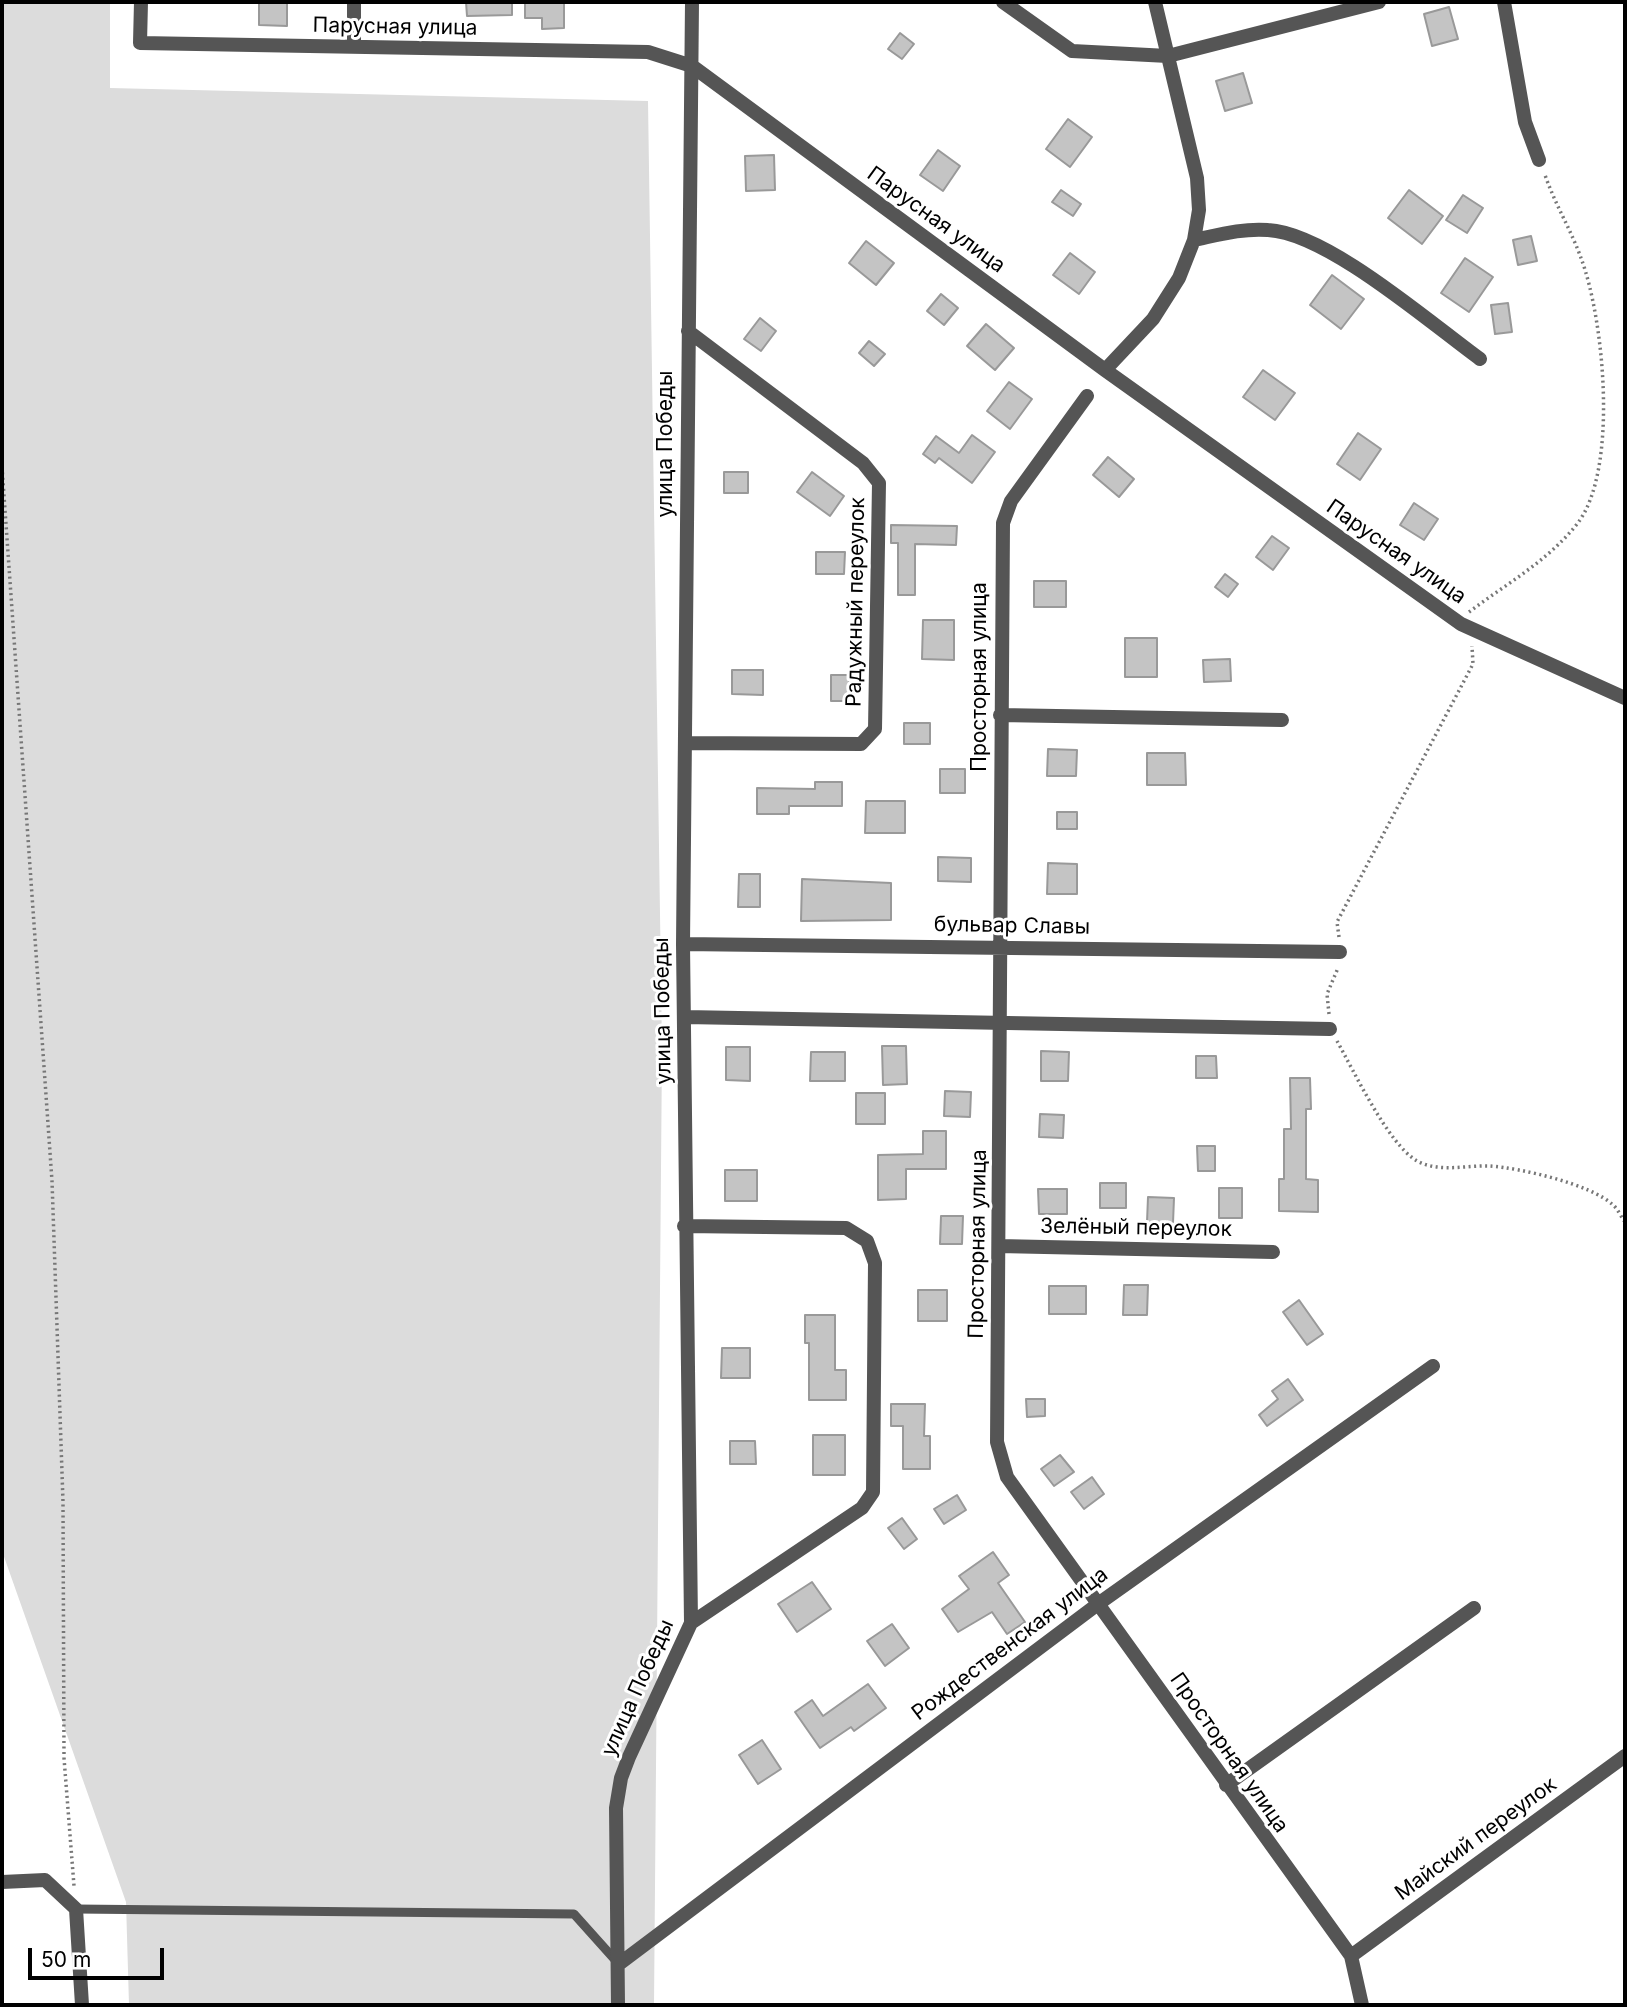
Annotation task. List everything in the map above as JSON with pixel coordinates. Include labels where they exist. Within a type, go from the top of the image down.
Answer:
[{"type":"street","name":"Парусная улица","points":[[141,2],[140,43],[648,52],[692,66],[1105,370],[1461,624],[1625,698]]},
{"type":"street","points":[[354,2],[354,47]]},
{"type":"street","name":"улица Победы","points":[[618,2005],[617,1808],[621,1777],[691,1623],[684,1226],[683,944],[692,2]]},
{"type":"street","points":[[1003,2],[1072,51],[1168,56],[1379,2]]},
{"type":"street","points":[[1105,370],[1153,319],[1179,278],[1194,240],[1199,210],[1197,178],[1155,2]]},
{"type":"street","points":[[1504,2],[1525,122],[1539,160]]},
{"type":"street","points":[[1194,240],[1233,231],[1269,229],[1330,250],[1480,359]]},
{"type":"street","name":"Радужный переулок","points":[[686,743],[861,744],[874,729],[879,483],[863,463],[688,331]]},
{"type":"street","name":"Просторная улица","points":[[1087,396],[1011,500],[1003,523],[998,1442],[1007,1477],[1351,1956],[1362,2005]]},
{"type":"street","points":[[1000,715],[1282,720]]},
{"type":"street","name":"бульвар Славы","points":[[683,944],[1340,952]]},
{"type":"street","points":[[685,1017],[1330,1029]]},
{"type":"street","points":[[684,1226],[846,1228],[867,1241],[875,1262],[873,1492],[862,1508],[691,1623]]},
{"type":"street","name":"Зелёный переулок","points":[[999,1246],[1273,1252]]},
{"type":"street","name":"Рождественская улица","points":[[619,1964],[1098,1604],[1433,1366]]},
{"type":"street","points":[[1226,1785],[1474,1608]]},
{"type":"street","name":"Майский переулок","points":[[1351,1956],[1625,1756]]},
{"type":"street","points":[[2,1882],[45,1880],[76,1909],[82,2005]]},
{"type":"lane","points":[[76,1909],[574,1914],[619,1964]]},
{"type":"path","points":[[1539,160],[1582,259],[1594,305],[1600,352],[1603,440],[1598,471],[1578,523],[1541,560],[1465,615],[1461,624],[1472,646],[1473,664],[1337,922],[1339,967],[1326,994],[1330,1029],[1391,1135],[1405,1152],[1418,1161],[1438,1168],[1492,1166],[1545,1177],[1590,1192],[1612,1204],[1625,1222]]},
{"type":"path","points":[[2,467],[52,1181],[63,1502],[64,1758],[76,1909]]},
{"type":"shaded area","points":[[2,2],[110,2],[110,88],[648,101],[662,1049],[654,2005],[129,2005],[126,1902],[2,1551]]},
{"type":"building","points":[[466,2],[512,2],[512,15],[467,16]]},
{"type":"building","points":[[525,2],[564,2],[564,28],[542,29],[542,18],[525,18]]},
{"type":"building","points":[[259,3],[287,3],[287,26],[259,25]]},
{"type":"building","points":[[1449,7],[1458,39],[1432,46],[1424,14]]},
{"type":"building","points":[[900,33],[914,44],[902,59],[888,49]]},
{"type":"building","points":[[1243,73],[1252,103],[1225,111],[1216,81]]},
{"type":"building","points":[[1068,119],[1092,137],[1070,167],[1046,149]]},
{"type":"building","points":[[938,150],[960,166],[943,191],[920,175]]},
{"type":"building","points":[[774,155],[775,190],[746,191],[745,156]]},
{"type":"building","points":[[1061,190],[1081,204],[1073,216],[1052,202]]},
{"type":"building","points":[[1409,190],[1443,216],[1422,244],[1388,218]]},
{"type":"building","points":[[1463,195],[1483,208],[1467,233],[1446,220]]},
{"type":"building","points":[[1531,236],[1537,261],[1518,265],[1513,240]]},
{"type":"building","points":[[866,241],[894,263],[876,285],[849,263]]},
{"type":"building","points":[[1070,253],[1095,272],[1079,294],[1053,275]]},
{"type":"building","points":[[1465,258],[1493,277],[1469,312],[1441,293]]},
{"type":"building","points":[[1332,275],[1364,299],[1341,329],[1310,305]]},
{"type":"building","points":[[941,294],[958,308],[944,325],[927,311]]},
{"type":"building","points":[[1508,303],[1512,332],[1495,334],[1491,305]]},
{"type":"building","points":[[760,318],[776,331],[761,351],[744,339]]},
{"type":"building","points":[[986,324],[1014,348],[995,370],[967,346]]},
{"type":"building","points":[[869,341],[885,354],[874,366],[859,353]]},
{"type":"building","points":[[1263,370],[1295,393],[1275,420],[1243,397]]},
{"type":"building","points":[[1009,382],[1032,399],[1010,429],[987,411]]},
{"type":"building","points":[[1358,433],[1381,449],[1360,480],[1337,464]]},
{"type":"building","points":[[972,435],[995,452],[972,483],[939,458],[935,463],[923,454],[936,436],[959,453]]},
{"type":"building","points":[[1108,457],[1134,479],[1119,497],[1093,475]]},
{"type":"building","points":[[724,472],[748,472],[748,493],[724,493]]},
{"type":"building","points":[[812,472],[844,496],[830,516],[797,492]]},
{"type":"building","points":[[1414,503],[1438,519],[1424,540],[1400,525]]},
{"type":"building","points":[[891,525],[957,526],[956,545],[915,544],[915,595],[898,595],[898,543],[891,543]]},
{"type":"building","points":[[1272,536],[1289,548],[1273,570],[1256,557]]},
{"type":"building","points":[[816,552],[845,552],[844,574],[816,574]]},
{"type":"building","points":[[1225,574],[1238,584],[1228,597],[1215,587]]},
{"type":"building","points":[[1034,581],[1066,581],[1066,607],[1034,607]]},
{"type":"building","points":[[923,620],[954,620],[954,660],[922,659]]},
{"type":"building","points":[[1125,638],[1157,638],[1157,677],[1125,677]]},
{"type":"building","points":[[1230,659],[1231,681],[1204,682],[1203,660]]},
{"type":"building","points":[[732,670],[763,670],[763,695],[732,694]]},
{"type":"building","points":[[831,675],[849,675],[849,701],[831,701]]},
{"type":"building","points":[[904,723],[930,723],[930,744],[904,744]]},
{"type":"building","points":[[1048,749],[1077,750],[1076,776],[1047,776]]},
{"type":"building","points":[[1147,753],[1185,753],[1186,785],[1147,785]]},
{"type":"building","points":[[940,769],[965,769],[965,793],[940,793]]},
{"type":"building","points":[[815,782],[842,782],[842,806],[789,806],[789,814],[757,814],[757,788],[815,789]]},
{"type":"building","points":[[866,801],[905,801],[905,833],[865,833]]},
{"type":"building","points":[[1057,812],[1077,812],[1077,829],[1057,829]]},
{"type":"building","points":[[938,857],[971,858],[971,882],[938,881]]},
{"type":"building","points":[[1048,863],[1077,864],[1077,894],[1047,894]]},
{"type":"building","points":[[739,874],[760,874],[760,907],[738,907]]},
{"type":"building","points":[[802,879],[891,883],[891,920],[801,921]]},
{"type":"building","points":[[882,1046],[906,1046],[907,1084],[883,1085]]},
{"type":"building","points":[[726,1047],[750,1047],[750,1081],[726,1080]]},
{"type":"building","points":[[1041,1051],[1069,1052],[1068,1081],[1041,1081]]},
{"type":"building","points":[[811,1052],[845,1052],[845,1081],[810,1081]]},
{"type":"building","points":[[1196,1056],[1216,1056],[1217,1078],[1196,1078]]},
{"type":"building","points":[[1290,1078],[1310,1078],[1311,1109],[1306,1109],[1306,1179],[1318,1180],[1318,1212],[1279,1211],[1279,1179],[1284,1179],[1284,1129],[1291,1129]]},
{"type":"building","points":[[945,1091],[971,1092],[970,1117],[944,1116]]},
{"type":"building","points":[[856,1093],[885,1093],[885,1124],[856,1124]]},
{"type":"building","points":[[1040,1114],[1064,1115],[1063,1138],[1039,1137]]},
{"type":"building","points":[[923,1131],[946,1131],[946,1169],[906,1169],[906,1199],[878,1200],[878,1155],[923,1154]]},
{"type":"building","points":[[1197,1146],[1215,1146],[1215,1171],[1198,1171]]},
{"type":"building","points":[[725,1170],[757,1170],[757,1201],[725,1201]]},
{"type":"building","points":[[1100,1183],[1126,1183],[1126,1208],[1100,1208]]},
{"type":"building","points":[[1219,1188],[1242,1188],[1242,1218],[1219,1218]]},
{"type":"building","points":[[1038,1189],[1067,1189],[1067,1214],[1039,1214]]},
{"type":"building","points":[[1148,1197],[1174,1198],[1173,1223],[1147,1222]]},
{"type":"building","points":[[941,1216],[963,1216],[962,1244],[940,1244]]},
{"type":"building","points":[[1124,1285],[1148,1285],[1147,1315],[1123,1315]]},
{"type":"building","points":[[1049,1286],[1086,1286],[1086,1314],[1049,1314]]},
{"type":"building","points":[[918,1290],[947,1290],[947,1321],[918,1321]]},
{"type":"building","points":[[1299,1300],[1323,1334],[1307,1345],[1283,1312]]},
{"type":"building","points":[[805,1315],[835,1315],[835,1370],[846,1370],[846,1400],[809,1400],[809,1343],[805,1343]]},
{"type":"building","points":[[722,1348],[750,1348],[750,1378],[721,1378]]},
{"type":"building","points":[[1288,1379],[1303,1400],[1267,1426],[1259,1415],[1278,1399],[1272,1391]]},
{"type":"building","points":[[1026,1399],[1045,1399],[1045,1416],[1027,1417]]},
{"type":"building","points":[[891,1404],[925,1404],[924,1436],[930,1436],[930,1469],[903,1469],[903,1426],[891,1426]]},
{"type":"building","points":[[813,1435],[845,1435],[845,1475],[813,1475]]},
{"type":"building","points":[[730,1441],[755,1441],[756,1464],[730,1464]]},
{"type":"building","points":[[1060,1455],[1074,1472],[1054,1486],[1041,1469]]},
{"type":"building","points":[[1092,1477],[1104,1494],[1084,1509],[1071,1492]]},
{"type":"building","points":[[957,1495],[966,1510],[944,1524],[934,1509]]},
{"type":"building","points":[[902,1518],[917,1539],[904,1549],[888,1528]]},
{"type":"building","points":[[993,1552],[1009,1575],[998,1583],[1025,1622],[1007,1634],[992,1612],[958,1632],[942,1609],[969,1589],[959,1576]]},
{"type":"building","points":[[812,1582],[831,1609],[797,1632],[778,1604]]},
{"type":"building","points":[[892,1624],[909,1648],[885,1666],[867,1641]]},
{"type":"building","points":[[868,1684],[886,1708],[854,1731],[851,1727],[820,1748],[795,1712],[812,1700],[823,1716]]},
{"type":"building","points":[[762,1740],[781,1769],[758,1784],[739,1755]]}]
